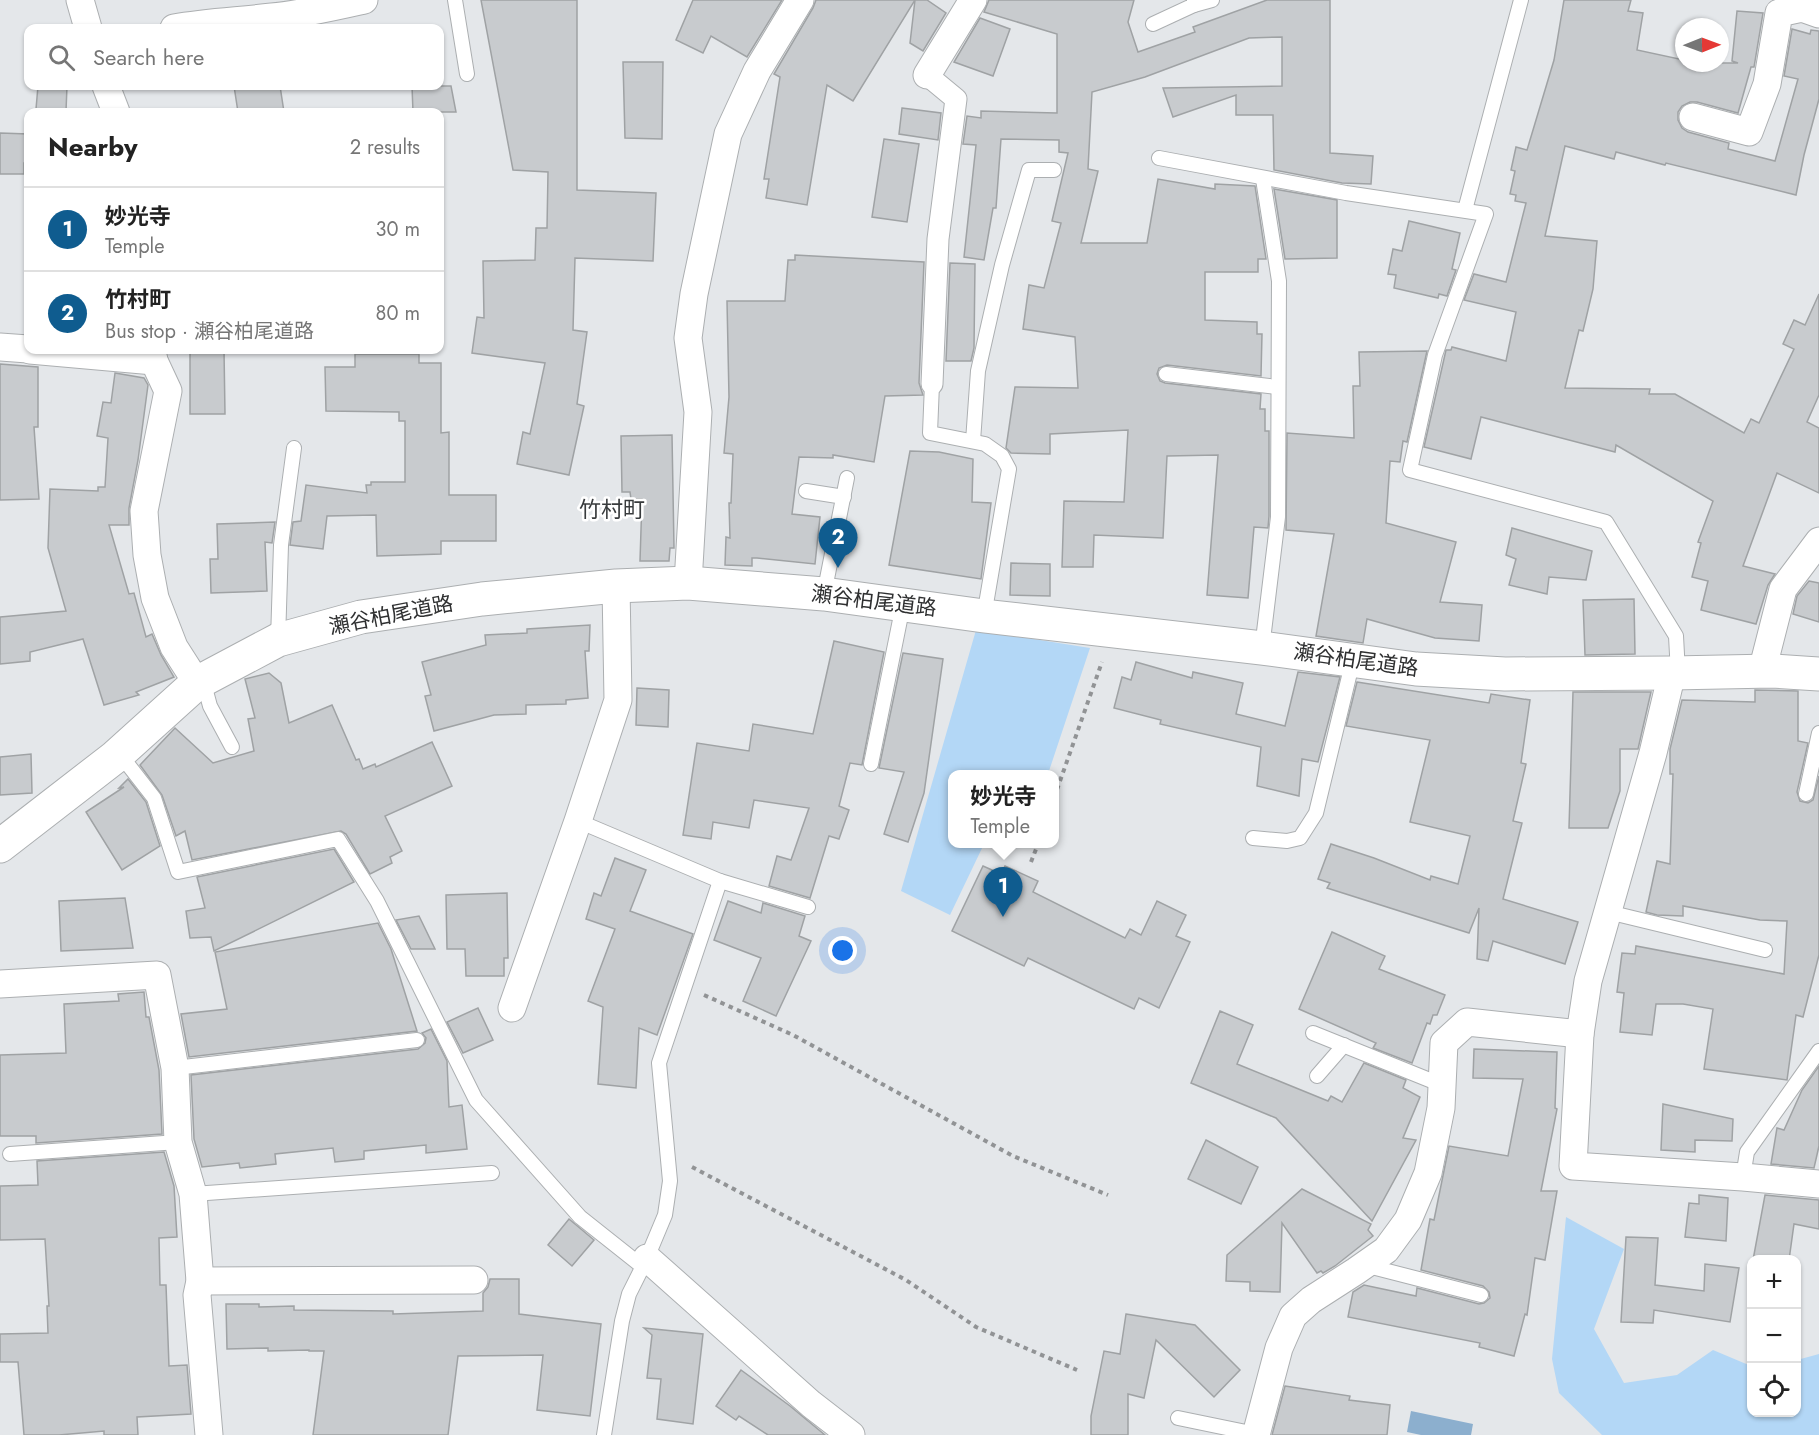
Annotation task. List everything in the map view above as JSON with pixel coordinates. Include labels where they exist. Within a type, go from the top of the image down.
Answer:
[{"type":"main road","name":"瀬谷柏尾道路","points":[[0,846],[119,753],[200,681],[278,640],[361,616],[482,599],[616,586],[688,583],[824,594],[1416,669],[1505,674],[1762,671],[1819,674]]},
{"type":"street","points":[[80,0],[87,24]]},
{"type":"street","points":[[194,24],[270,18],[364,0]]},
{"type":"street","points":[[688,583],[698,412],[688,338],[694,294],[728,134],[757,72],[800,0]]},
{"type":"street","points":[[932,384],[939,239],[956,99],[927,75],[973,0]]},
{"type":"street","points":[[1693,117],[1749,132],[1767,84],[1779,13],[1803,8],[1819,14]]},
{"type":"street","points":[[108,90],[114,108]]},
{"type":"street","points":[[0,347],[24,349]]},
{"type":"street","points":[[132,354],[153,355],[168,391],[144,511],[147,555],[155,598],[174,647],[200,681]]},
{"type":"street","points":[[1762,671],[1783,589],[1819,541]]},
{"type":"street","points":[[512,1008],[618,700],[616,586]]},
{"type":"street","points":[[1675,673],[1588,981],[1580,1034],[1573,1166],[1819,1184]]},
{"type":"street","points":[[0,984],[156,975],[175,1068],[178,1142],[193,1194],[200,1281],[197,1295],[209,1435]]},
{"type":"street","points":[[1256,1435],[1280,1348],[1293,1316],[1311,1300],[1386,1250],[1408,1220],[1428,1173],[1441,1108],[1444,1043],[1467,1022],[1580,1034]]},
{"type":"street","points":[[645,1263],[851,1435]]},
{"type":"street","points":[[200,1281],[474,1280]]},
{"type":"lane","points":[[455,0],[467,74]]},
{"type":"lane","points":[[1153,24],[1194,3],[1212,0]]},
{"type":"lane","points":[[1466,210],[1521,0]]},
{"type":"lane","points":[[1159,158],[1263,179],[1485,214],[1435,355],[1410,470],[1606,522],[1676,636],[1675,673]]},
{"type":"lane","points":[[973,441],[978,371],[1002,265],[1029,171],[1054,170]]},
{"type":"lane","points":[[1262,648],[1278,517],[1279,281],[1263,179]]},
{"type":"lane","points":[[1166,374],[1277,387]]},
{"type":"lane","points":[[932,384],[930,433],[985,444],[1002,456],[1009,469],[984,616]]},
{"type":"lane","points":[[278,640],[281,545],[294,448]]},
{"type":"lane","points":[[824,594],[847,478]]},
{"type":"lane","points":[[806,491],[844,497]]},
{"type":"lane","points":[[871,764],[903,605]]},
{"type":"lane","points":[[1253,838],[1287,841],[1300,838],[1312,821],[1316,813],[1353,660]]},
{"type":"lane","points":[[200,681],[210,706],[232,747]]},
{"type":"lane","points":[[1806,794],[1816,760],[1819,733]]},
{"type":"lane","points":[[119,753],[154,798],[178,872],[338,839],[377,901],[476,1100],[580,1217],[645,1263]]},
{"type":"lane","points":[[578,821],[720,881],[807,907]]},
{"type":"lane","points":[[604,1435],[622,1322],[629,1294],[666,1215],[670,1181],[659,1063],[720,881]]},
{"type":"lane","points":[[1608,912],[1765,950]]},
{"type":"lane","points":[[1313,1033],[1442,1085]]},
{"type":"lane","points":[[175,1068],[417,1040]]},
{"type":"lane","points":[[1317,1076],[1344,1045]]},
{"type":"lane","points":[[1743,1177],[1747,1152],[1819,1051]]},
{"type":"lane","points":[[10,1154],[178,1142]]},
{"type":"lane","points":[[193,1194],[492,1173]]},
{"type":"lane","points":[[1364,1266],[1481,1295]]},
{"type":"lane","points":[[1178,1418],[1256,1435]]},
{"type":"path","points":[[1059,784],[1113,630]]},
{"type":"path","points":[[1032,862],[1036,848]]},
{"type":"path","points":[[685,986],[793,1035],[1013,1156],[1108,1196]]},
{"type":"path","points":[[668,1154],[906,1280],[976,1327],[1077,1370]]},
{"type":"shaded area","points":[[976,630],[1090,648],[1049,770],[948,770],[948,848],[982,848],[950,915],[901,891]]},
{"type":"shaded area","points":[[1566,1217],[1624,1249],[1594,1329],[1624,1383],[1677,1375],[1713,1350],[1747,1364],[1747,1417],[1801,1417],[1801,1359],[1819,1354],[1819,1435],[1602,1435],[1559,1393],[1552,1359]]},
{"type":"shaded area","points":[[1411,1411],[1473,1424],[1471,1435],[1421,1435],[1407,1432]]},
{"type":"building","points":[[481,0],[577,0],[577,190],[656,193],[653,261],[575,258],[573,330],[587,332],[577,404],[584,406],[569,475],[517,464],[523,432],[530,434],[545,363],[472,353],[477,317],[484,318],[483,261],[535,260],[536,228],[547,228],[548,172],[513,170]]},
{"type":"building","points":[[693,0],[782,0],[747,57],[711,36],[703,53],[676,40]]},
{"type":"building","points":[[816,0],[915,0],[853,101],[827,85],[807,205],[766,198],[769,179],[764,179],[780,77],[774,74]]},
{"type":"building","points":[[915,0],[927,0],[946,13],[923,51],[910,43]]},
{"type":"building","points":[[989,0],[1134,0],[1128,22],[1138,52],[1195,32],[1193,27],[1267,0],[1330,0],[1330,153],[1373,156],[1371,184],[1342,183],[1274,170],[1273,115],[1236,115],[1236,95],[1173,117],[1163,88],[1282,86],[1282,37],[1249,38],[1145,77],[1092,92],[1088,169],[1098,171],[1081,243],[1147,243],[1158,179],[1215,189],[1215,184],[1255,186],[1266,259],[1258,259],[1258,272],[1205,272],[1205,320],[1257,322],[1257,334],[1262,334],[1261,376],[1167,365],[1159,368],[1157,374],[1160,381],[1165,383],[1261,394],[1260,409],[1265,409],[1265,431],[1269,431],[1269,516],[1268,528],[1254,527],[1248,598],[1207,595],[1218,455],[1167,456],[1163,538],[1094,535],[1093,567],[1062,567],[1064,501],[1124,502],[1128,430],[1050,434],[1050,454],[1011,453],[1006,448],[1015,387],[1078,388],[1075,337],[1023,329],[1029,285],[1044,288],[1061,223],[1052,221],[1068,153],[1059,152],[1059,140],[1001,139],[996,208],[993,208],[984,260],[964,257],[976,145],[963,144],[967,116],[981,118],[981,111],[1057,113],[1057,34],[984,12]]},
{"type":"building","points":[[1564,0],[1631,0],[1628,11],[1643,13],[1637,50],[1675,58],[1675,72],[1729,72],[1729,63],[1738,63],[1732,61],[1737,11],[1763,13],[1754,67],[1751,67],[1738,113],[1690,102],[1682,106],[1678,112],[1678,120],[1682,128],[1688,132],[1729,143],[1728,149],[1775,161],[1798,79],[1784,76],[1792,29],[1810,34],[1811,30],[1819,31],[1819,99],[1796,195],[1616,152],[1614,159],[1565,146],[1545,236],[1597,241],[1593,289],[1583,331],[1579,330],[1565,388],[1650,389],[1649,394],[1675,394],[1744,433],[1751,419],[1759,423],[1794,349],[1783,344],[1794,320],[1805,325],[1819,294],[1819,395],[1807,422],[1819,428],[1819,493],[1777,473],[1743,566],[1775,574],[1768,585],[1756,624],[1701,610],[1708,581],[1692,577],[1701,543],[1698,542],[1713,501],[1616,445],[1615,452],[1481,417],[1471,459],[1424,447],[1446,350],[1451,350],[1452,347],[1506,361],[1516,312],[1464,300],[1474,274],[1506,282],[1526,203],[1515,201],[1516,195],[1510,194],[1515,171],[1511,170],[1516,147],[1527,150],[1554,60]]},
{"type":"building","points":[[980,18],[1010,29],[993,76],[954,62]]},
{"type":"building","points":[[623,62],[663,62],[662,139],[625,138]]},
{"type":"building","points":[[444,86],[451,86],[456,112],[444,112],[444,108],[413,108],[412,90],[444,90]]},
{"type":"building","points":[[38,90],[67,90],[66,108],[36,108]]},
{"type":"building","points":[[235,90],[281,90],[283,108],[237,108]]},
{"type":"building","points":[[902,108],[941,113],[938,140],[899,134]]},
{"type":"building","points":[[0,133],[24,134],[24,174],[0,174]]},
{"type":"building","points":[[884,139],[919,144],[907,222],[872,217]]},
{"type":"building","points":[[1274,189],[1337,200],[1337,258],[1285,259]]},
{"type":"building","points":[[1409,221],[1460,233],[1452,269],[1456,270],[1447,296],[1439,294],[1438,298],[1394,288],[1396,275],[1388,274],[1393,249],[1402,251]]},
{"type":"building","points":[[795,255],[924,262],[919,383],[923,395],[885,396],[874,462],[833,455],[833,458],[799,457],[792,514],[820,517],[815,564],[752,558],[752,566],[725,565],[726,537],[730,538],[729,503],[731,503],[733,454],[724,453],[729,397],[727,301],[785,301],[788,260],[795,260]]},
{"type":"building","points":[[950,263],[975,264],[974,348],[971,361],[946,361]]},
{"type":"building","points":[[1427,351],[1407,442],[1403,441],[1400,462],[1390,461],[1386,523],[1456,542],[1440,602],[1482,605],[1479,641],[1435,638],[1367,619],[1363,643],[1316,636],[1334,534],[1286,530],[1287,433],[1354,438],[1353,386],[1360,386],[1359,352]]},
{"type":"building","points":[[190,354],[224,354],[225,414],[190,414]]},
{"type":"building","points":[[355,354],[419,354],[419,363],[441,363],[441,433],[449,432],[449,495],[496,495],[496,541],[441,541],[441,554],[377,556],[376,515],[327,516],[323,549],[290,545],[293,522],[301,521],[306,485],[367,493],[366,485],[371,485],[371,482],[405,482],[405,421],[399,421],[399,412],[326,411],[325,367],[355,367]]},
{"type":"building","points":[[0,364],[38,367],[38,427],[34,427],[39,499],[0,500]]},
{"type":"building","points":[[115,373],[144,378],[148,385],[129,508],[129,525],[109,525],[129,594],[134,593],[146,637],[152,634],[174,677],[136,692],[139,695],[104,705],[83,639],[30,652],[30,661],[0,664],[0,617],[66,611],[48,548],[50,489],[98,491],[98,487],[105,487],[108,438],[97,436],[103,402],[111,403]]},
{"type":"building","points":[[672,435],[674,548],[670,548],[669,561],[640,561],[642,499],[631,499],[630,492],[622,492],[621,436]]},
{"type":"building","points":[[910,451],[939,452],[973,459],[972,502],[991,503],[981,579],[889,565]]},
{"type":"building","points":[[275,522],[272,543],[265,542],[267,591],[211,593],[210,559],[218,559],[217,524]]},
{"type":"building","points":[[1512,528],[1592,551],[1586,580],[1549,577],[1547,594],[1509,585],[1516,559],[1506,555]]},
{"type":"building","points":[[1011,563],[1050,564],[1050,596],[1010,595]]},
{"type":"building","points":[[1809,581],[1819,583],[1819,622],[1793,614],[1797,596]]},
{"type":"building","points":[[1634,599],[1635,654],[1585,655],[1583,600]]},
{"type":"building","points":[[590,625],[589,651],[585,651],[588,698],[566,700],[566,704],[526,705],[526,714],[494,715],[434,731],[425,696],[431,695],[422,662],[486,645],[485,635],[527,633],[527,629]]},
{"type":"building","points":[[834,641],[884,652],[862,765],[850,763],[839,806],[849,810],[839,839],[829,836],[810,898],[769,886],[777,856],[791,860],[809,808],[754,800],[749,828],[713,822],[711,839],[683,835],[697,743],[749,751],[753,724],[813,734]]},
{"type":"building","points":[[903,653],[943,659],[924,793],[908,842],[884,834],[904,772],[879,768]]},
{"type":"building","points":[[1136,662],[1192,678],[1193,672],[1243,683],[1236,714],[1285,726],[1298,672],[1340,677],[1318,762],[1302,759],[1299,796],[1257,786],[1261,747],[1160,724],[1161,720],[1114,708],[1122,677],[1131,680]]},
{"type":"building","points":[[269,673],[281,683],[289,723],[332,705],[356,760],[359,759],[363,769],[375,764],[376,767],[432,742],[452,786],[385,816],[402,851],[390,857],[392,863],[370,874],[346,834],[341,831],[192,860],[185,831],[176,836],[162,795],[140,765],[175,728],[213,763],[254,751],[248,719],[255,718],[245,679]]},
{"type":"building","points":[[1357,682],[1489,703],[1491,694],[1530,700],[1521,763],[1526,764],[1513,821],[1522,823],[1503,899],[1578,922],[1565,964],[1493,941],[1488,961],[1477,959],[1479,908],[1469,933],[1327,888],[1330,883],[1318,879],[1331,844],[1430,880],[1431,876],[1458,884],[1470,836],[1410,822],[1430,740],[1346,726]]},
{"type":"building","points":[[637,688],[669,690],[668,727],[636,725]]},
{"type":"building","points":[[1755,690],[1798,691],[1798,741],[1808,743],[1797,792],[1800,801],[1808,803],[1813,800],[1819,776],[1819,955],[1803,1017],[1796,1015],[1787,1080],[1704,1069],[1713,1009],[1683,1004],[1656,1004],[1652,1035],[1620,1032],[1624,993],[1617,992],[1622,953],[1635,954],[1636,946],[1784,974],[1787,921],[1760,920],[1683,906],[1683,916],[1657,915],[1646,912],[1657,861],[1670,864],[1673,774],[1670,774],[1670,749],[1682,700],[1755,702]]},
{"type":"building","points":[[1573,692],[1651,692],[1638,749],[1620,749],[1620,791],[1608,828],[1569,828]]},
{"type":"building","points":[[31,754],[32,793],[0,795],[0,757]]},
{"type":"building","points":[[128,779],[146,802],[160,846],[122,870],[86,812],[124,787],[119,788]]},
{"type":"building","points":[[334,849],[354,882],[214,951],[211,937],[190,938],[186,911],[205,908],[197,877]]},
{"type":"building","points":[[615,858],[646,870],[630,911],[693,934],[657,1035],[639,1028],[636,1088],[598,1084],[603,1007],[588,1001],[615,929],[586,919],[594,893],[601,896]]},
{"type":"building","points":[[983,866],[1001,874],[1005,866],[1038,881],[1033,892],[1125,938],[1130,929],[1141,935],[1157,901],[1186,915],[1176,936],[1190,942],[1159,1008],[1139,998],[1134,1009],[1028,958],[1024,966],[952,931]]},
{"type":"building","points":[[507,893],[508,958],[504,958],[504,976],[466,976],[465,949],[447,949],[446,895]]},
{"type":"building","points":[[125,898],[133,948],[61,951],[59,901]]},
{"type":"building","points":[[728,901],[761,913],[763,903],[805,916],[799,936],[811,941],[776,1016],[743,1001],[761,958],[714,940]]},
{"type":"building","points":[[419,916],[435,949],[411,949],[396,920]]},
{"type":"building","points":[[378,923],[391,949],[417,1031],[189,1057],[181,1014],[227,1009],[215,952]]},
{"type":"building","points":[[1332,932],[1385,956],[1379,969],[1445,995],[1437,1015],[1433,1015],[1430,1024],[1427,1023],[1412,1063],[1373,1048],[1376,1043],[1299,1009]]},
{"type":"building","points":[[144,992],[146,1017],[149,1017],[159,1070],[162,1134],[36,1143],[36,1136],[0,1136],[0,1055],[66,1053],[64,1004],[119,1001],[118,994]]},
{"type":"building","points":[[478,1008],[493,1040],[463,1053],[447,1022]]},
{"type":"building","points":[[1220,1011],[1253,1025],[1237,1064],[1328,1101],[1331,1096],[1342,1102],[1364,1063],[1406,1080],[1403,1088],[1420,1097],[1403,1138],[1416,1140],[1372,1221],[1276,1118],[1191,1083]]},
{"type":"building","points":[[431,1029],[447,1061],[449,1107],[462,1105],[467,1149],[426,1153],[426,1145],[364,1151],[364,1159],[335,1162],[333,1148],[275,1154],[276,1164],[240,1168],[239,1163],[202,1167],[194,1139],[191,1075],[418,1049],[425,1043],[426,1038],[422,1033]]},
{"type":"building","points":[[1474,1049],[1557,1052],[1555,1108],[1557,1109],[1541,1191],[1557,1191],[1545,1260],[1535,1258],[1527,1315],[1525,1314],[1514,1356],[1479,1347],[1480,1343],[1348,1317],[1353,1292],[1364,1285],[1416,1296],[1417,1288],[1479,1304],[1490,1298],[1489,1292],[1483,1286],[1421,1270],[1430,1219],[1434,1220],[1449,1146],[1508,1156],[1523,1079],[1473,1078]]},
{"type":"building","points":[[1819,1066],[1819,1146],[1814,1168],[1771,1164],[1777,1128],[1784,1130],[1802,1090]]},
{"type":"building","points":[[1663,1104],[1733,1119],[1732,1141],[1695,1140],[1695,1152],[1661,1150]]},
{"type":"building","points":[[1206,1140],[1258,1167],[1241,1204],[1188,1179]]},
{"type":"building","points":[[164,1152],[174,1186],[177,1237],[159,1238],[160,1285],[166,1285],[169,1366],[187,1365],[191,1414],[137,1417],[138,1435],[104,1435],[104,1431],[24,1435],[18,1362],[0,1362],[0,1334],[48,1333],[47,1306],[49,1306],[45,1239],[0,1240],[0,1186],[38,1185],[37,1161]]},
{"type":"building","points":[[1302,1189],[1371,1224],[1368,1230],[1373,1236],[1335,1266],[1323,1273],[1321,1271],[1317,1273],[1282,1223],[1280,1292],[1250,1291],[1250,1282],[1226,1281],[1227,1255]]},
{"type":"building","points":[[1699,1195],[1728,1198],[1726,1241],[1685,1237],[1689,1203],[1699,1204]]},
{"type":"building","points":[[1765,1195],[1819,1200],[1819,1229],[1794,1224],[1790,1255],[1754,1255]]},
{"type":"building","points":[[569,1219],[594,1240],[572,1266],[548,1245]]},
{"type":"building","points":[[1626,1237],[1658,1238],[1655,1285],[1704,1291],[1705,1264],[1739,1268],[1730,1322],[1654,1310],[1653,1323],[1621,1322]]},
{"type":"building","points":[[490,1279],[519,1279],[519,1314],[601,1324],[590,1416],[537,1410],[543,1355],[458,1356],[448,1435],[313,1435],[324,1351],[268,1351],[268,1348],[227,1349],[226,1304],[259,1304],[259,1307],[294,1306],[294,1310],[393,1311],[393,1314],[483,1311],[483,1293]]},
{"type":"building","points":[[1126,1314],[1195,1325],[1240,1370],[1214,1397],[1156,1340],[1144,1398],[1128,1394],[1128,1435],[1091,1435],[1091,1416],[1104,1351],[1120,1354]]},
{"type":"building","points":[[644,1328],[703,1334],[693,1424],[657,1419],[661,1379],[647,1378],[652,1335]]},
{"type":"building","points":[[741,1370],[825,1435],[768,1435],[739,1416],[736,1420],[716,1406]]},
{"type":"building","points":[[1285,1386],[1350,1396],[1349,1400],[1390,1405],[1387,1435],[1272,1435]]},
{"type":"place","name":"竹村町","points":[[838,568]]},
{"type":"place","name":"妙光寺","points":[[1003,917]]},
{"type":"district","name":"竹村町","points":[[612,509]]}]
